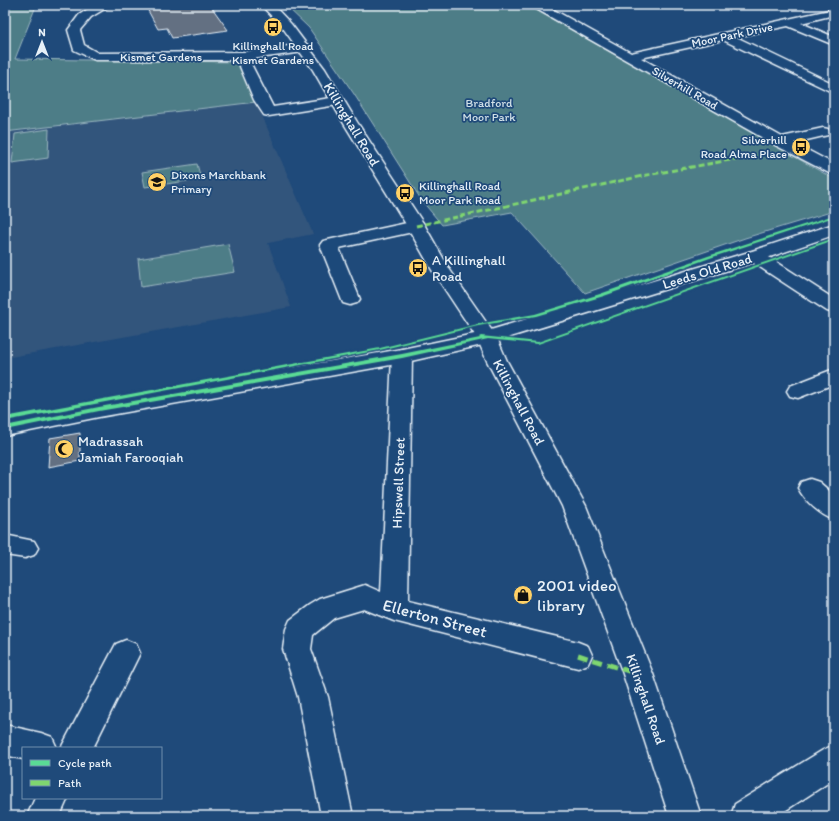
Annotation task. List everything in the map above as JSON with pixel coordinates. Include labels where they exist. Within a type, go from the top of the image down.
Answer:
[{"type":"main road","name":"Kismet Gardens","points":[[105,5],[100,6],[81,19],[74,30],[78,47],[95,56],[243,56],[304,48]]},
{"type":"main road","name":"Killinghall Road","points":[[267,5],[287,26],[319,69],[337,101],[416,226],[441,270],[487,338],[497,361],[574,506],[638,674],[685,816]]},
{"type":"main road","name":"Silverhill Road","points":[[540,5],[780,142],[834,170]]},
{"type":"main road","name":"Moor Park Drive","points":[[630,57],[834,12]]},
{"type":"main road","points":[[789,22],[834,41]]},
{"type":"main road","points":[[726,37],[834,89]]},
{"type":"main road","points":[[245,64],[261,100],[269,112],[337,101]]},
{"type":"main road","points":[[780,142],[823,132]]},
{"type":"main road","points":[[350,298],[329,244],[416,226]]},
{"type":"main road","name":"Leeds Old Road","points":[[5,428],[99,409],[402,356],[487,338],[756,256],[834,229]]},
{"type":"main road","points":[[756,256],[834,307]]},
{"type":"main road","name":"Hipswell Street","points":[[394,610],[402,356]]},
{"type":"main road","points":[[798,391],[834,376]]},
{"type":"main road","points":[[810,488],[834,510]]},
{"type":"main road","name":"Ellerton Street","points":[[336,816],[323,742],[313,698],[297,649],[300,629],[308,625],[321,612],[365,596],[394,610],[578,654]]},
{"type":"main road","points":[[78,747],[126,653]]},
{"type":"main road","points":[[5,740],[36,747]]},
{"type":"main road","points":[[747,816],[834,760]]},
{"type":"main road","points":[[43,816],[52,799]]},
{"type":"shaded area","name":"Dixons Marchbank Primary","points":[[256,102],[313,234],[268,243],[291,307],[5,358],[5,132]]},
{"type":"green space","points":[[5,5],[36,6],[15,59],[239,62],[256,102],[5,132]]},
{"type":"green space","name":"Bradford Moor Park","points":[[285,5],[527,5],[834,179],[834,211],[745,238],[585,293],[512,212],[442,225],[422,201],[354,94],[309,28]]},
{"type":"green space","points":[[49,129],[48,158],[12,163],[15,134]]},
{"type":"green space","points":[[197,164],[201,179],[145,187],[142,172]]},
{"type":"green space","points":[[228,244],[235,272],[141,287],[138,259]]},
{"type":"building","points":[[145,5],[210,5],[228,30],[172,38],[167,28],[158,29]]},
{"type":"building","name":"Madrassah Jamiah Farooqiah","points":[[80,433],[80,461],[48,467],[50,438]]},
{"type":"marked path","points":[[416,226],[647,175],[758,155]]},
{"type":"marked path","points":[[578,655],[638,674]]},
{"type":"cycle path","points":[[5,419],[380,349],[478,325],[536,315],[602,295],[709,257],[834,216]]},
{"type":"cycle path","points":[[481,337],[538,343],[834,239]]},
{"type":"cycle path","points":[[5,428],[99,409],[402,356],[487,338]]},
{"type":"place","name":"Killinghall Road Kismet Gardens","points":[[273,27]]},
{"type":"place","name":"Silverhill Road Alma Place","points":[[801,147]]},
{"type":"place","name":"Dixons Marchbank Primary","points":[[157,182]]},
{"type":"place","name":"Killinghall Road Moor Park Road","points":[[405,193]]},
{"type":"place","name":"A Killinghall Road","points":[[418,268]]},
{"type":"place","name":"Madrassah Jamiah Farooqiah","points":[[64,449]]},
{"type":"place","name":"2001 video library","points":[[523,595]]}]
